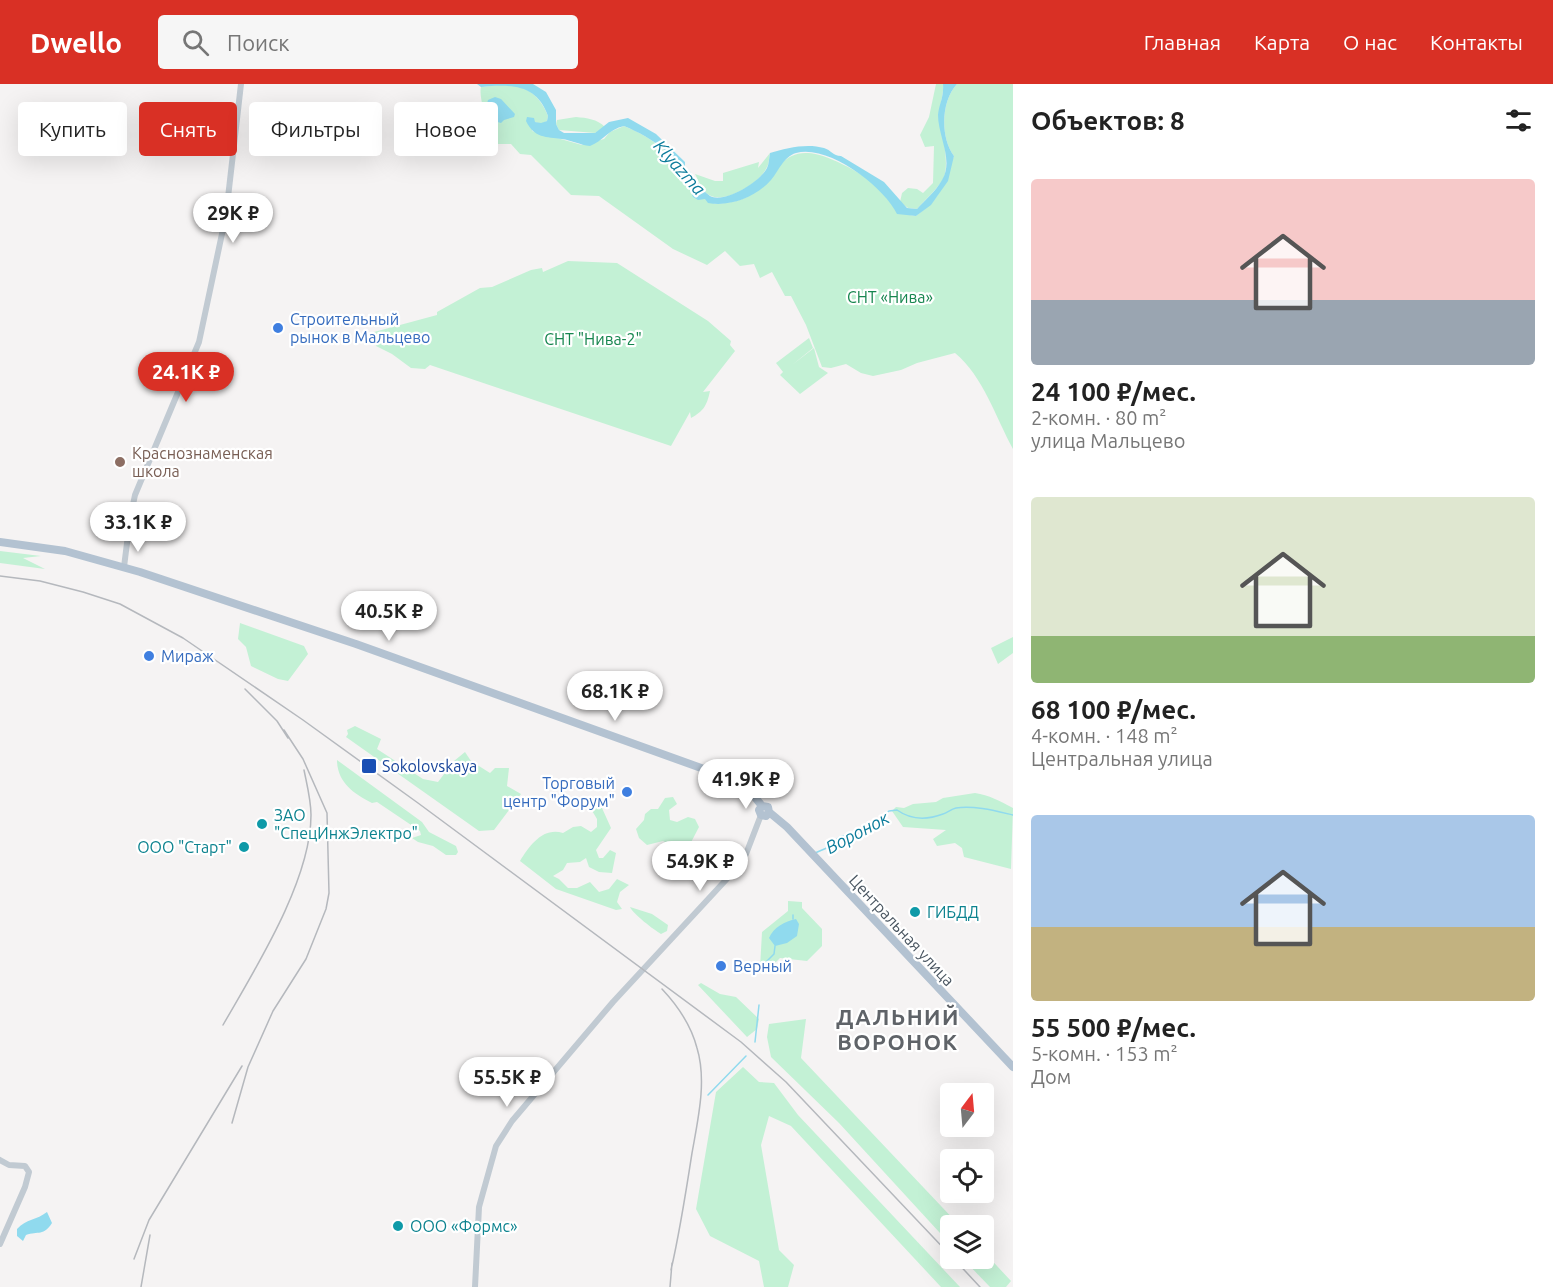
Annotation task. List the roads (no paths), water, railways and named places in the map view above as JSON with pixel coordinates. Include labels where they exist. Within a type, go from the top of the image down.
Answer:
[{"type":"main road","name":"Центральная улица","points":[[0,542],[65,551],[124,567],[356,644],[716,772],[739,784],[764,811],[787,827],[1013,1067]]},
{"type":"street","points":[[124,567],[127,534],[135,495],[199,342],[226,215],[241,84]]},
{"type":"street","points":[[475,1287],[479,1207],[496,1146],[512,1121],[613,1002],[736,869],[747,854],[755,825],[764,811]]},
{"type":"street","points":[[0,1160],[9,1165],[28,1168],[25,1187],[0,1244]]},
{"type":"water","points":[[477,84],[533,84],[546,92],[556,110],[556,124],[564,133],[595,133],[609,122],[628,118],[656,134],[685,162],[685,167],[706,193],[717,198],[742,190],[758,179],[767,168],[770,153],[811,146],[824,148],[841,156],[884,182],[907,208],[917,209],[937,188],[945,173],[946,157],[938,115],[943,84],[957,84],[948,100],[944,119],[946,139],[954,156],[948,181],[931,205],[916,216],[897,214],[880,192],[854,170],[824,155],[809,152],[796,153],[788,158],[771,180],[751,196],[734,202],[708,203],[705,199],[698,200],[693,197],[691,192],[694,189],[689,178],[665,150],[635,131],[624,126],[590,146],[541,136],[529,127],[527,117],[534,118],[535,122],[541,123],[547,121],[548,116],[543,105],[530,92],[512,86],[481,87]]},
{"type":"water","points":[[495,97],[501,99],[515,114],[514,117],[498,122],[498,102],[488,102]]},
{"type":"water","points":[[796,919],[799,924],[797,936],[787,943],[775,946],[769,938],[773,931],[784,923]]},
{"type":"water","points":[[47,1212],[52,1223],[46,1230],[26,1235],[23,1241],[17,1236],[17,1229],[20,1226]]},
{"type":"waterway","name":"Воронок","points":[[815,853],[829,847],[839,837],[862,832],[889,811],[897,810],[908,816],[925,818],[956,808],[970,807],[1013,815]]},
{"type":"waterway","name":"Воронок","points":[[766,962],[774,954],[775,946]]},
{"type":"waterway","name":"Воронок","points":[[755,1042],[759,1005]]},
{"type":"waterway","name":"Воронок","points":[[708,1095],[746,1056]]},
{"type":"railway","points":[[0,576],[40,581],[120,604],[183,638],[303,720],[741,1042],[786,1082],[940,1244]]},
{"type":"railway","points":[[245,689],[277,721],[288,738]]},
{"type":"railway","points":[[232,1123],[248,1067],[273,1011],[306,959],[326,909],[329,893],[327,813],[303,759],[284,730]]},
{"type":"railway","points":[[223,1025],[279,924],[302,868],[309,841],[311,815],[304,770]]},
{"type":"railway","points":[[662,989],[688,1024],[697,1048],[701,1074],[699,1114],[671,1270]]},
{"type":"railway","points":[[134,1259],[149,1220],[242,1066]]},
{"type":"railway","points":[[141,1287],[150,1235]]},
{"type":"railway","points":[[670,1287],[672,1263]]},
{"type":"railway","points":[[963,1269],[980,1287]]},
{"type":"place","name":"Строительный рынок в Мальцево","points":[[278,328]]},
{"type":"place","name":"Краснознаменская школа","points":[[120,462]]},
{"type":"place","name":"Мираж","points":[[149,656]]},
{"type":"place","name":"Sokolovskaya","points":[[369,766]]},
{"type":"place","name":"Торговый центр \"Форум\"","points":[[627,792]]},
{"type":"place","name":"ЗАО \"СпецИнжЭлектро\"","points":[[262,824]]},
{"type":"place","name":"ООО \"Старт\"","points":[[244,847]]},
{"type":"place","name":"ГИБДД","points":[[915,912]]},
{"type":"place","name":"Верный","points":[[721,966]]},
{"type":"place","name":"ООО «Формс»","points":[[398,1226]]},
{"type":"district","name":"ДАЛЬНИЙ ВОРОНОК","points":[[898,1028]]},
{"type":"water label","name":"Klyazma","points":[[680,167]]},
{"type":"park label","name":"СНТ «Нива»","points":[[890,297]]},
{"type":"park label","name":"СНТ \"Нива-2\"","points":[[593,339]]}]
